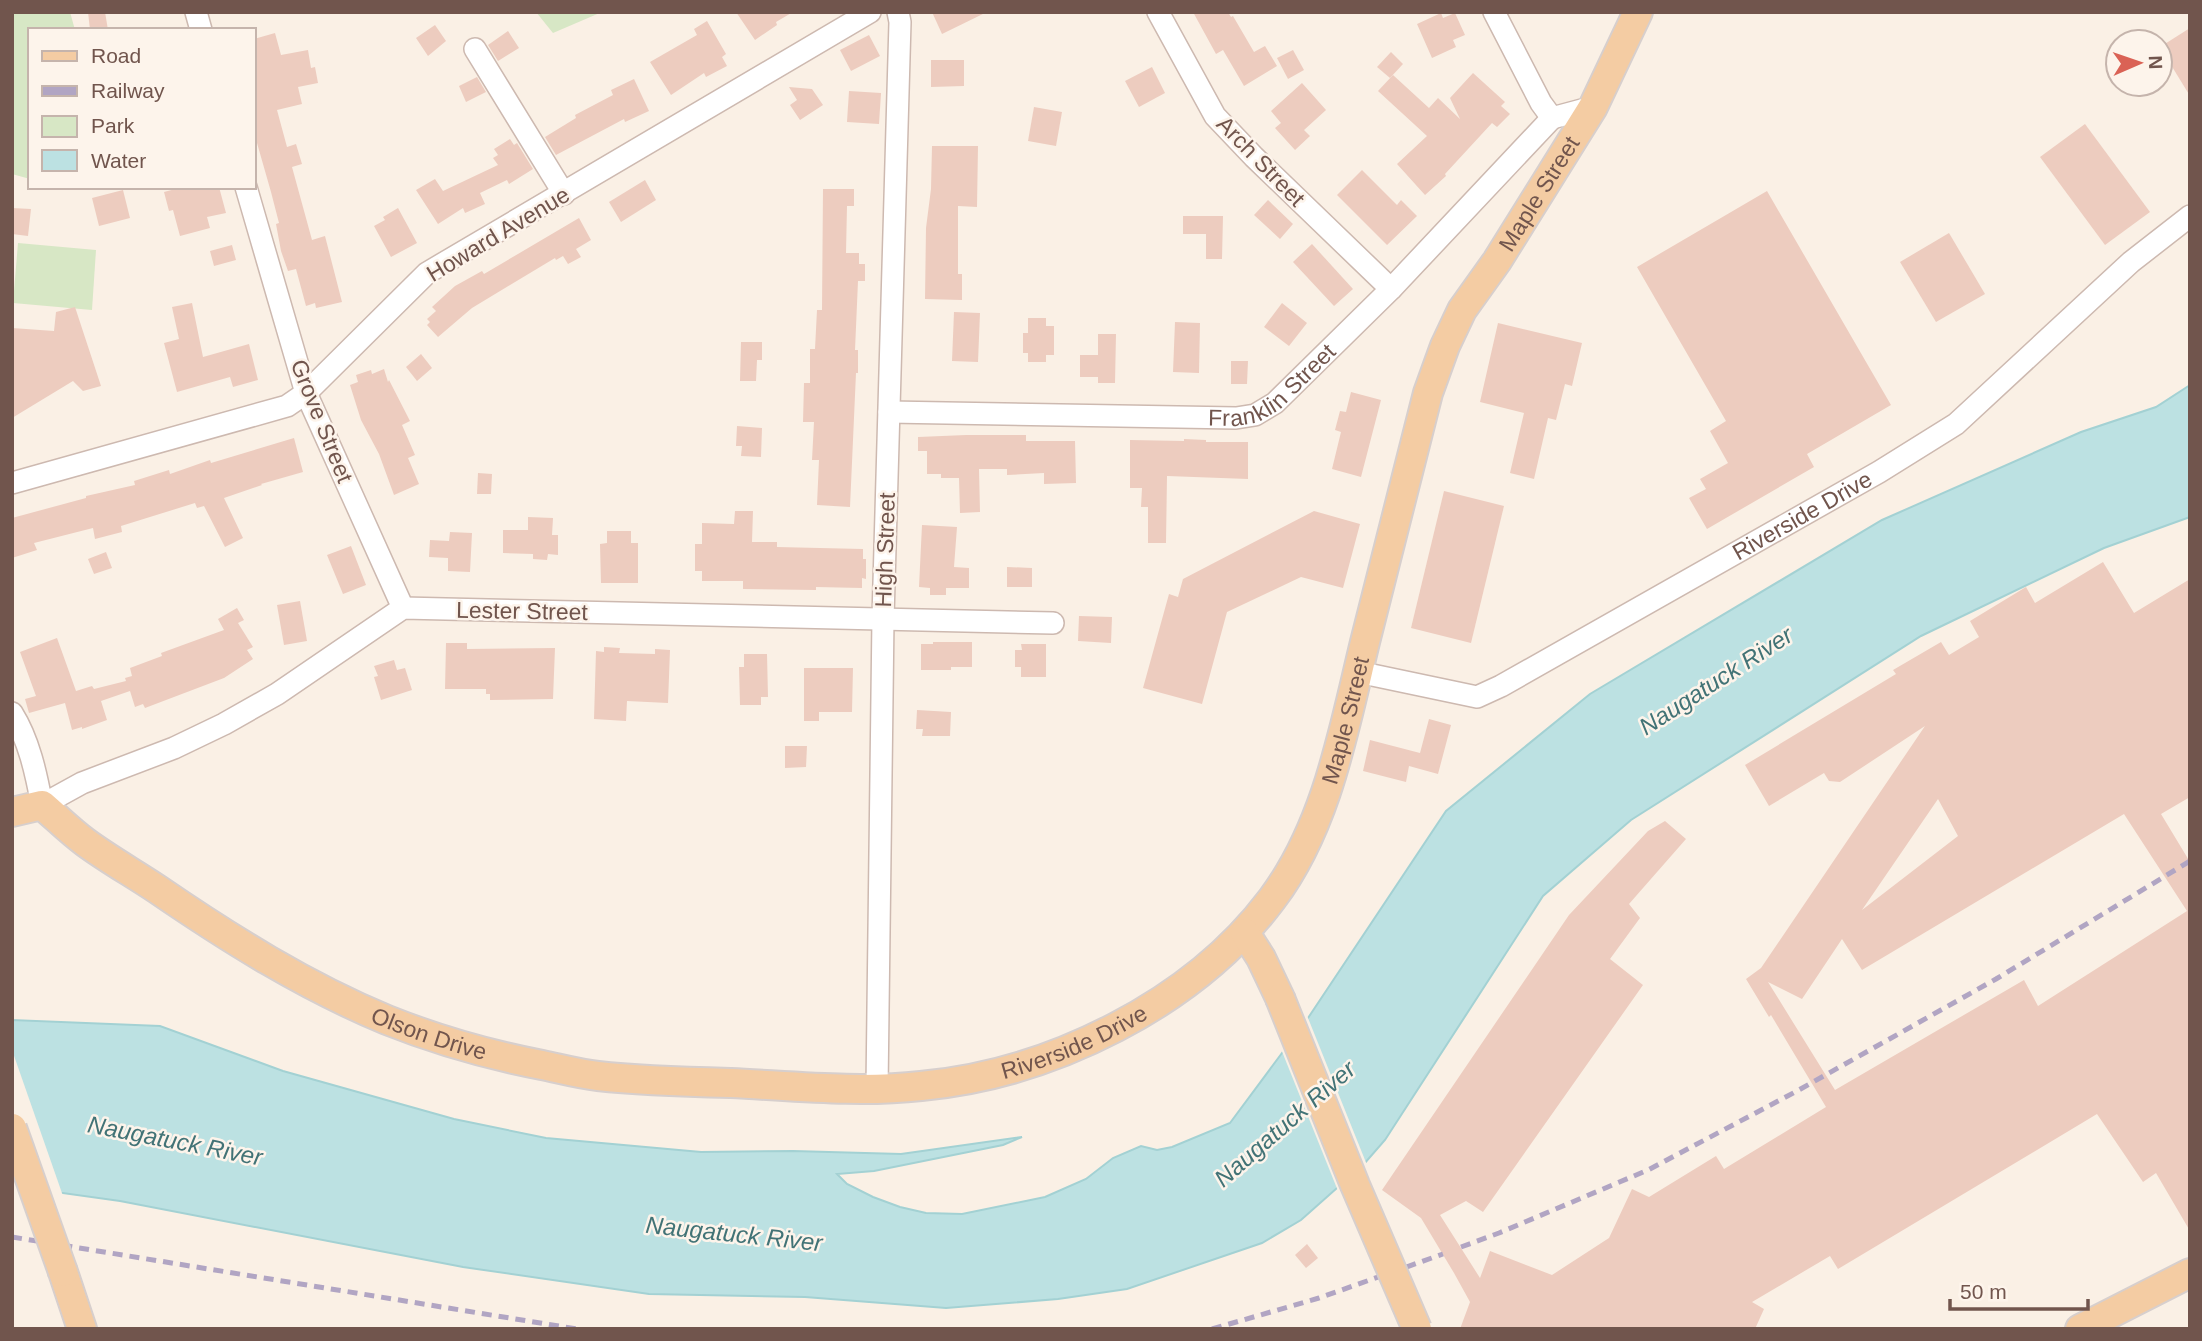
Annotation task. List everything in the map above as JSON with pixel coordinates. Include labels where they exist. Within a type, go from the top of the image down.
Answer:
[{"type":"main road","points":[[1593,107],[1638,12]]},
{"type":"main road","name":"Maple Street","points":[[1245,933],[1287,875],[1314,825],[1358,672],[1428,393],[1445,346],[1462,310],[1497,261],[1593,107]]},
{"type":"main road","points":[[12,812],[42,804]]},
{"type":"main road","name":"Olson Drive","points":[[42,804],[86,843],[207,924],[325,993],[391,1022],[516,1060],[594,1076],[877,1088]]},
{"type":"main road","points":[[1245,933],[1261,958],[1280,998],[1355,1185],[1417,1329]]},
{"type":"main road","name":"Riverside Drive","points":[[877,1088],[921,1086],[980,1076],[1068,1049],[1134,1017],[1201,973],[1245,933]]},
{"type":"main road","points":[[12,1128],[82,1329]]},
{"type":"main road","points":[[2080,1329],[2190,1273]]},
{"type":"street","name":"Howard Avenue","points":[[12,483],[287,406],[306,394],[427,273],[870,12]]},
{"type":"street","name":"High Street","points":[[877,1088],[883,618],[900,22],[898,12]]},
{"type":"street","name":"Arch Street","points":[[1158,12],[1215,116],[1391,289]]},
{"type":"street","points":[[1494,12],[1541,103],[1552,118],[1593,107]]},
{"type":"street","points":[[475,49],[564,194]]},
{"type":"street","name":"Franklin Street","points":[[889,412],[1255,415],[1275,403],[1391,289],[1552,118]]},
{"type":"street","name":"Grove Street","points":[[247,189],[306,394],[403,608]]},
{"type":"street","name":"Riverside Drive","points":[[1358,672],[1477,697],[1501,686],[1879,472],[1956,424],[2131,262],[2190,216]]},
{"type":"street","points":[[12,713],[25,740],[42,804],[82,783],[174,748],[224,724],[277,694],[403,608]]},
{"type":"street","name":"Lester Street","points":[[403,608],[1053,623]]},
{"type":"green space","points":[[12,12],[70,12],[74,28],[28,28],[28,178],[12,174]]},
{"type":"green space","points":[[536,12],[602,12],[553,33]]},
{"type":"green space","points":[[18,243],[96,250],[92,310],[13,303]]},
{"type":"water","name":"Naugatuck River","points":[[2190,385],[2190,517],[2104,548],[1921,636],[1631,820],[1543,896],[1385,1140],[1364,1164],[1301,1220],[1262,1243],[1127,1289],[1058,1299],[946,1308],[805,1297],[649,1294],[463,1267],[120,1201],[12,1186],[12,1020],[160,1026],[283,1071],[454,1119],[546,1138],[701,1152],[901,1154],[1022,1137],[1003,1145],[874,1171],[837,1174],[847,1184],[873,1197],[926,1213],[962,1214],[1045,1197],[1086,1179],[1113,1158],[1141,1146],[1157,1150],[1172,1147],[1230,1123],[1308,1018],[1446,811],[1590,694],[1882,520],[2081,432],[2156,407]]},
{"type":"pier","points":[[1306,1013],[1367,1165],[1338,1191],[1281,1049]]},
{"type":"pier","points":[[12,1050],[63,1196],[12,1189]]},
{"type":"building","points":[[88,12],[105,12],[108,28],[90,28]]},
{"type":"building","points":[[736,12],[793,12],[755,40]]},
{"type":"building","points":[[932,12],[987,12],[942,34]]},
{"type":"building","points":[[1193,12],[1228,12],[1254,52],[1265,46],[1277,66],[1244,86],[1223,50],[1216,54]]},
{"type":"building","points":[[1441,13],[1443,18],[1455,13],[1465,35],[1453,40],[1456,47],[1432,58],[1417,24]]},
{"type":"building","points":[[707,21],[726,54],[722,57],[727,66],[706,77],[704,73],[671,95],[650,62],[697,35],[694,29]]},
{"type":"building","points":[[435,25],[446,41],[428,56],[416,38]]},
{"type":"building","points":[[2190,28],[2190,96],[2174,70],[2174,38]]},
{"type":"building","points":[[508,31],[519,48],[498,61],[488,45]]},
{"type":"building","points":[[275,33],[281,55],[308,50],[311,68],[315,67],[318,83],[298,87],[302,104],[277,110],[287,147],[296,144],[302,164],[292,167],[312,240],[325,236],[342,302],[316,308],[315,303],[306,306],[296,269],[288,271],[281,251],[276,224],[279,223],[256,143],[256,38]]},
{"type":"building","points":[[869,35],[880,56],[851,71],[840,50]]},
{"type":"building","points":[[1293,50],[1304,70],[1288,79],[1277,58]]},
{"type":"building","points":[[1391,52],[1403,64],[1390,78],[1377,67]]},
{"type":"building","points":[[931,60],[964,60],[964,86],[931,87]]},
{"type":"building","points":[[1152,67],[1165,93],[1139,107],[1125,81]]},
{"type":"building","points":[[1473,73],[1505,102],[1501,106],[1510,114],[1497,127],[1492,123],[1446,176],[1425,195],[1397,164],[1427,136],[1378,91],[1393,75],[1429,108],[1438,98],[1460,119],[1450,98]]},
{"type":"building","points":[[477,77],[486,92],[466,102],[459,86]]},
{"type":"building","points":[[634,79],[649,111],[625,122],[624,119],[556,155],[545,137],[576,118],[575,115],[613,95],[611,90]]},
{"type":"building","points":[[1302,83],[1326,110],[1304,130],[1310,136],[1295,150],[1275,128],[1281,123],[1271,111]]},
{"type":"building","points":[[789,87],[812,89],[823,105],[800,120],[790,105],[797,100]]},
{"type":"building","points":[[849,91],[881,93],[879,124],[847,122]]},
{"type":"building","points":[[1034,107],[1062,112],[1056,146],[1028,141]]},
{"type":"building","points":[[2085,124],[2150,212],[2105,245],[2040,157]]},
{"type":"building","points":[[510,139],[514,145],[517,143],[533,169],[509,184],[507,180],[480,193],[485,204],[465,213],[463,208],[438,224],[416,190],[435,179],[443,191],[498,165],[493,158],[498,155],[494,149]]},
{"type":"building","points":[[932,146],[978,146],[977,207],[958,206],[958,274],[962,274],[962,300],[925,299],[926,228],[931,189]]},
{"type":"building","points":[[1362,170],[1397,205],[1401,200],[1417,216],[1387,245],[1337,195]]},
{"type":"building","points":[[645,180],[656,200],[621,222],[609,202]]},
{"type":"building","points":[[175,189],[220,189],[226,213],[207,217],[210,228],[180,236],[173,210],[169,211],[164,192]]},
{"type":"building","points":[[823,189],[854,189],[854,206],[847,206],[846,253],[859,253],[859,264],[865,264],[865,281],[858,281],[855,350],[858,350],[858,373],[850,507],[817,505],[819,460],[812,460],[814,422],[803,422],[804,383],[810,383],[810,349],[815,349],[817,310],[822,310]]},
{"type":"building","points":[[123,190],[130,218],[99,226],[92,198]]},
{"type":"building","points":[[1767,191],[1891,405],[1807,454],[1814,467],[1707,529],[1689,498],[1706,489],[1700,479],[1728,463],[1710,431],[1726,421],[1637,267]]},
{"type":"building","points":[[1268,200],[1293,224],[1280,239],[1254,215]]},
{"type":"building","points":[[12,208],[31,209],[28,236],[12,234]]},
{"type":"building","points":[[398,208],[417,243],[391,257],[374,226]]},
{"type":"building","points":[[1183,216],[1223,216],[1222,259],[1206,259],[1206,234],[1183,234]]},
{"type":"building","points":[[579,218],[591,240],[576,249],[581,257],[568,264],[563,256],[556,260],[555,258],[472,308],[438,337],[427,325],[430,322],[427,319],[436,311],[432,307],[455,286],[482,271],[484,274]]},
{"type":"building","points":[[1949,233],[1985,294],[1936,322],[1900,262]]},
{"type":"building","points":[[1312,244],[1353,289],[1334,306],[1293,262]]},
{"type":"building","points":[[232,245],[236,260],[214,266],[210,251]]},
{"type":"building","points":[[192,303],[203,357],[249,344],[258,380],[233,387],[230,377],[177,392],[164,343],[179,339],[172,307]]},
{"type":"building","points":[[1282,303],[1307,323],[1289,346],[1264,327]]},
{"type":"building","points":[[75,307],[101,386],[83,391],[73,381],[12,418],[12,328],[54,331],[56,312]]},
{"type":"building","points":[[954,312],[980,313],[978,362],[952,361]]},
{"type":"building","points":[[1028,318],[1046,318],[1046,326],[1054,326],[1054,355],[1046,355],[1046,362],[1028,362],[1028,353],[1023,353],[1023,333],[1028,333]]},
{"type":"building","points":[[1175,322],[1200,323],[1199,373],[1173,372]]},
{"type":"building","points":[[1498,323],[1582,343],[1572,386],[1565,384],[1556,420],[1548,418],[1534,479],[1510,473],[1524,413],[1480,402]]},
{"type":"building","points":[[1098,334],[1116,334],[1115,383],[1098,383],[1098,377],[1080,377],[1080,355],[1098,355]]},
{"type":"building","points":[[741,342],[762,342],[762,360],[757,360],[756,381],[740,381]]},
{"type":"building","points":[[421,354],[432,368],[417,381],[406,367]]},
{"type":"building","points":[[1231,361],[1248,361],[1247,384],[1231,384]]},
{"type":"building","points":[[384,369],[388,382],[389,380],[410,421],[402,425],[415,455],[408,458],[419,484],[394,495],[379,454],[361,420],[350,385],[358,382],[356,375],[371,370],[372,374]]},
{"type":"building","points":[[1351,392],[1381,400],[1361,477],[1332,469],[1341,432],[1335,430],[1340,411],[1346,412]]},
{"type":"building","points":[[737,426],[762,428],[761,457],[741,456],[742,446],[736,446]]},
{"type":"building","points":[[1026,435],[1026,441],[1075,441],[1076,483],[1044,484],[1044,473],[1007,475],[1007,469],[979,469],[980,512],[960,513],[959,478],[941,478],[941,474],[927,474],[927,451],[918,451],[918,437]]},
{"type":"building","points":[[294,438],[303,472],[224,498],[243,538],[225,547],[204,506],[197,508],[195,503],[121,526],[122,532],[95,539],[93,528],[34,543],[37,550],[12,558],[12,518],[135,485],[134,481],[169,470],[170,474],[210,460],[211,463]]},
{"type":"building","points":[[1130,440],[1248,442],[1248,479],[1167,476],[1166,543],[1148,543],[1148,507],[1141,507],[1142,488],[1130,488]]},
{"type":"building","points":[[478,473],[492,474],[491,494],[477,494]]},
{"type":"building","points":[[1444,491],[1504,506],[1471,643],[1411,628]]},
{"type":"building","points":[[735,511],[753,511],[752,542],[777,542],[777,547],[863,549],[866,579],[862,578],[862,588],[743,589],[743,581],[702,581],[702,571],[695,571],[695,544],[702,544],[702,523],[734,524]]},
{"type":"building","points":[[1314,511],[1360,524],[1343,588],[1301,577],[1227,612],[1202,704],[1143,688],[1169,594],[1178,597],[1183,579]]},
{"type":"building","points":[[528,517],[553,518],[552,535],[558,535],[558,555],[548,554],[547,560],[533,559],[533,554],[503,553],[503,530],[528,530]]},
{"type":"building","points":[[922,525],[957,527],[954,567],[969,568],[969,588],[946,588],[946,595],[930,595],[930,588],[919,587]]},
{"type":"building","points":[[607,531],[631,531],[631,543],[638,543],[638,583],[601,583],[600,544],[607,543]]},
{"type":"building","points":[[450,532],[472,533],[470,572],[448,571],[448,558],[429,557],[430,540],[449,541]]},
{"type":"building","points":[[351,546],[366,585],[343,594],[327,555]]},
{"type":"building","points":[[106,552],[112,568],[94,574],[88,559]]},
{"type":"building","points":[[2103,562],[2134,613],[2190,579],[2190,797],[2161,814],[2190,862],[2190,1231],[2156,1173],[2143,1182],[2097,1114],[1838,1269],[1830,1256],[1752,1302],[1764,1309],[1755,1329],[1460,1329],[1470,1302],[1454,1273],[1421,1218],[1382,1190],[1569,915],[1648,831],[1665,821],[1686,839],[1629,904],[1640,918],[1610,959],[1643,985],[1483,1212],[1466,1201],[1440,1215],[1480,1278],[1490,1251],[1552,1275],[1609,1238],[1632,1189],[1649,1197],[1716,1156],[1724,1169],[1826,1107],[1771,1015],[1769,1017],[1746,979],[1761,968],[1925,726],[1840,782],[1829,781],[1824,773],[1769,806],[1745,765],[1896,674],[1893,670],[1941,642],[1949,655],[1979,637],[1970,621],[2026,587],[2035,603]],"holes":[[[1938,799],[1958,836],[1862,910]],[[2124,814],[2187,911],[2038,1006],[2024,980],[1835,1090],[1768,982],[1802,999],[1842,939],[1862,970]]]},
{"type":"building","points":[[1007,567],[1032,568],[1032,587],[1007,587]]},
{"type":"building","points":[[300,601],[307,641],[284,645],[277,605]]},
{"type":"building","points":[[237,608],[244,620],[238,623],[253,647],[247,650],[253,659],[224,678],[145,708],[143,704],[135,707],[130,691],[101,701],[107,720],[82,729],[72,730],[65,703],[29,713],[25,699],[36,696],[20,652],[57,638],[76,691],[92,686],[94,689],[126,681],[125,678],[132,676],[130,668],[162,656],[161,653],[224,630],[218,619]]},
{"type":"building","points":[[1079,616],[1112,617],[1111,643],[1078,641]]},
{"type":"building","points":[[972,642],[972,667],[921,670],[921,644]]},
{"type":"building","points":[[446,643],[467,643],[467,649],[555,648],[553,699],[490,700],[486,689],[445,689]]},
{"type":"building","points":[[1021,644],[1046,644],[1046,677],[1021,677],[1021,667],[1015,667],[1015,650],[1022,650]]},
{"type":"building","points":[[604,647],[620,648],[619,653],[655,654],[655,649],[670,650],[668,703],[627,701],[626,721],[594,719],[596,651],[604,652]]},
{"type":"building","points":[[744,654],[767,654],[768,697],[761,697],[761,705],[740,705],[739,667],[744,667]]},
{"type":"building","points":[[394,660],[397,670],[405,668],[412,690],[381,700],[374,677],[378,676],[374,666]]},
{"type":"building","points":[[804,668],[853,668],[852,712],[819,712],[819,721],[804,721]]},
{"type":"building","points":[[917,710],[951,712],[950,736],[922,736],[923,729],[916,729]]},
{"type":"building","points":[[1429,719],[1451,725],[1438,774],[1409,766],[1406,782],[1363,771],[1370,740],[1420,753]]},
{"type":"building","points":[[785,746],[807,746],[806,767],[785,768]]},
{"type":"building","points":[[1307,1244],[1318,1258],[1306,1268],[1295,1255]]},
{"type":"railway","points":[[1461,1247],[1648,1170],[1797,1091],[1996,979],[2190,861]]},
{"type":"railway","points":[[12,1237],[577,1329]]},
{"type":"railway","points":[[1212,1329],[1319,1298],[1443,1254]]}]
